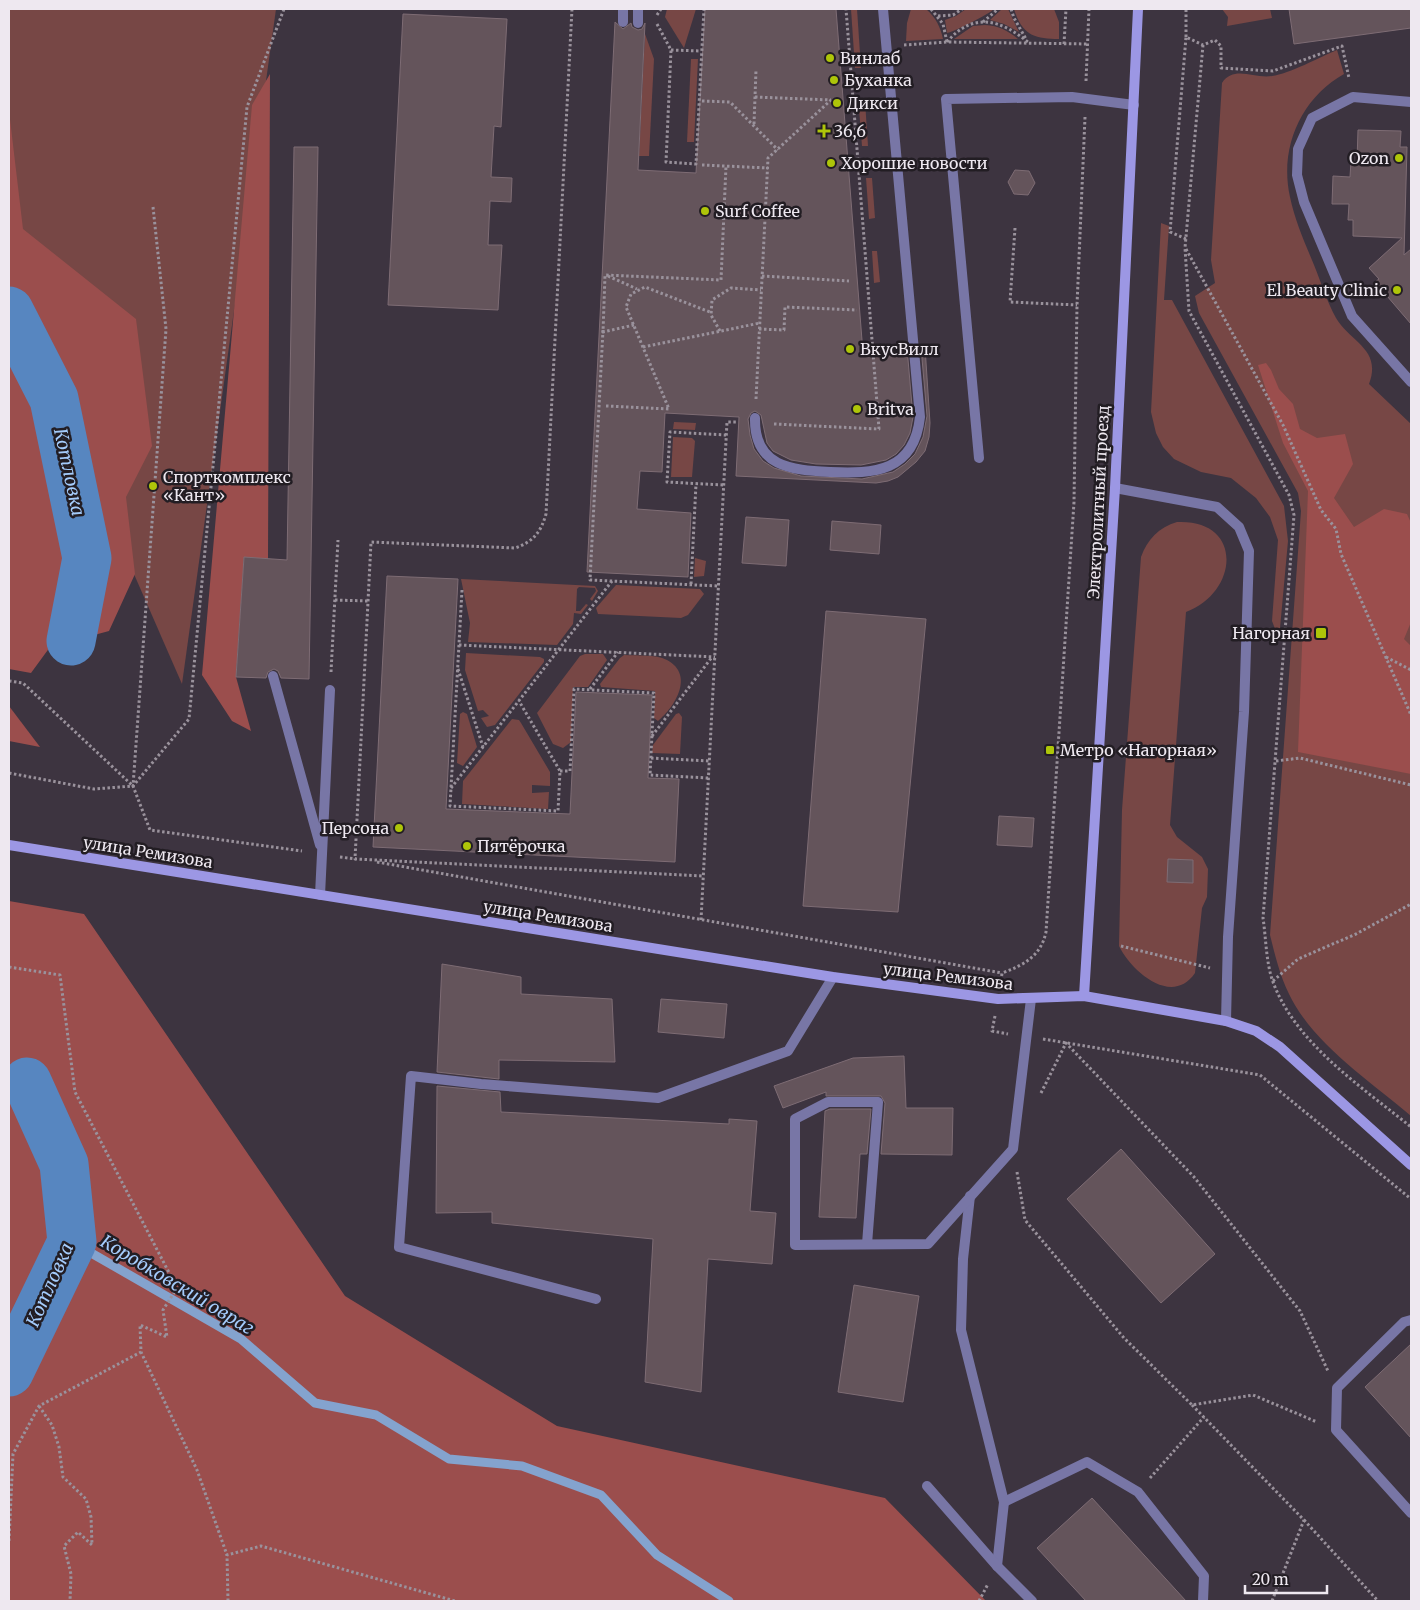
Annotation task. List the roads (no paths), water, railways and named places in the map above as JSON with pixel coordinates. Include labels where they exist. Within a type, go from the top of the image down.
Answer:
[{"type":"street","name":"Электролитный проезд","points":[[1084,996],[1115,488],[1138,9]]},
{"type":"street","name":"улица Ремизова","points":[[9,845],[833,976],[998,999],[1084,996],[1226,1021],[1256,1031],[1280,1047],[1411,1165]]},
{"type":"lane","points":[[622,22],[623,9]]},
{"type":"lane","points":[[638,9],[638,23]]},
{"type":"lane","points":[[750,420],[759,443],[768,456],[780,465],[793,470],[865,473],[879,471],[892,466],[904,457],[918,432],[920,417],[884,9]]},
{"type":"lane","points":[[1411,102],[1353,97],[1312,118],[1298,149],[1297,175],[1304,202],[1352,316],[1411,382]]},
{"type":"lane","points":[[979,458],[946,99],[1086,99],[1134,105]]},
{"type":"lane","points":[[1115,488],[1217,507],[1239,527],[1249,551],[1244,712],[1228,937],[1226,1021]]},
{"type":"lane","points":[[273,676],[322,853]]},
{"type":"lane","points":[[320,895],[330,690]]},
{"type":"lane","points":[[596,1299],[399,1248],[411,1076],[481,1084],[658,1098],[788,1051],[833,976]]},
{"type":"lane","points":[[867,1244],[878,1102],[828,1102],[795,1119],[795,1245],[928,1244],[1013,1148],[1031,999]]},
{"type":"lane","points":[[970,1196],[963,1259],[961,1330],[1004,1502],[997,1566]]},
{"type":"lane","points":[[1411,1320],[1404,1322],[1337,1388],[1336,1430],[1411,1512]]},
{"type":"lane","points":[[1004,1502],[1087,1462],[1138,1492],[1204,1576],[1203,1601]]},
{"type":"lane","points":[[927,1486],[997,1566],[1032,1601]]},
{"type":"waterway","name":"Котловка","points":[[9,311],[54,399],[87,558],[71,641]]},
{"type":"waterway","name":"Котловка","points":[[9,1372],[72,1242],[64,1164],[27,1082]]},
{"type":"waterway","name":"Коробковский овраг","points":[[72,1242],[241,1339],[315,1403],[376,1415],[449,1459],[522,1466],[601,1495],[657,1555],[729,1601]]},
{"type":"place","name":"Винлаб","points":[[830,58]]},
{"type":"place","name":"Буханка","points":[[834,80]]},
{"type":"place","name":"Дикси","points":[[837,103]]},
{"type":"place","name":"36,6","points":[[824,131]]},
{"type":"place","name":"Ozon","points":[[1399,158]]},
{"type":"place","name":"Хорошие новости","points":[[831,163]]},
{"type":"place","name":"Surf Coffee","points":[[705,211]]},
{"type":"place","name":"El Beauty Clinic","points":[[1397,290]]},
{"type":"place","name":"ВкусВилл","points":[[850,349]]},
{"type":"place","name":"Britva","points":[[857,409]]},
{"type":"place","name":"Спорткомплекс «Кант»","points":[[153,486]]},
{"type":"place","name":"Нагорная","points":[[1321,633]]},
{"type":"place","name":"Метро «Нагорная»","points":[[1050,750]]},
{"type":"place","name":"Персона","points":[[399,828]]},
{"type":"place","name":"Пятёрочка","points":[[467,846]]}]
